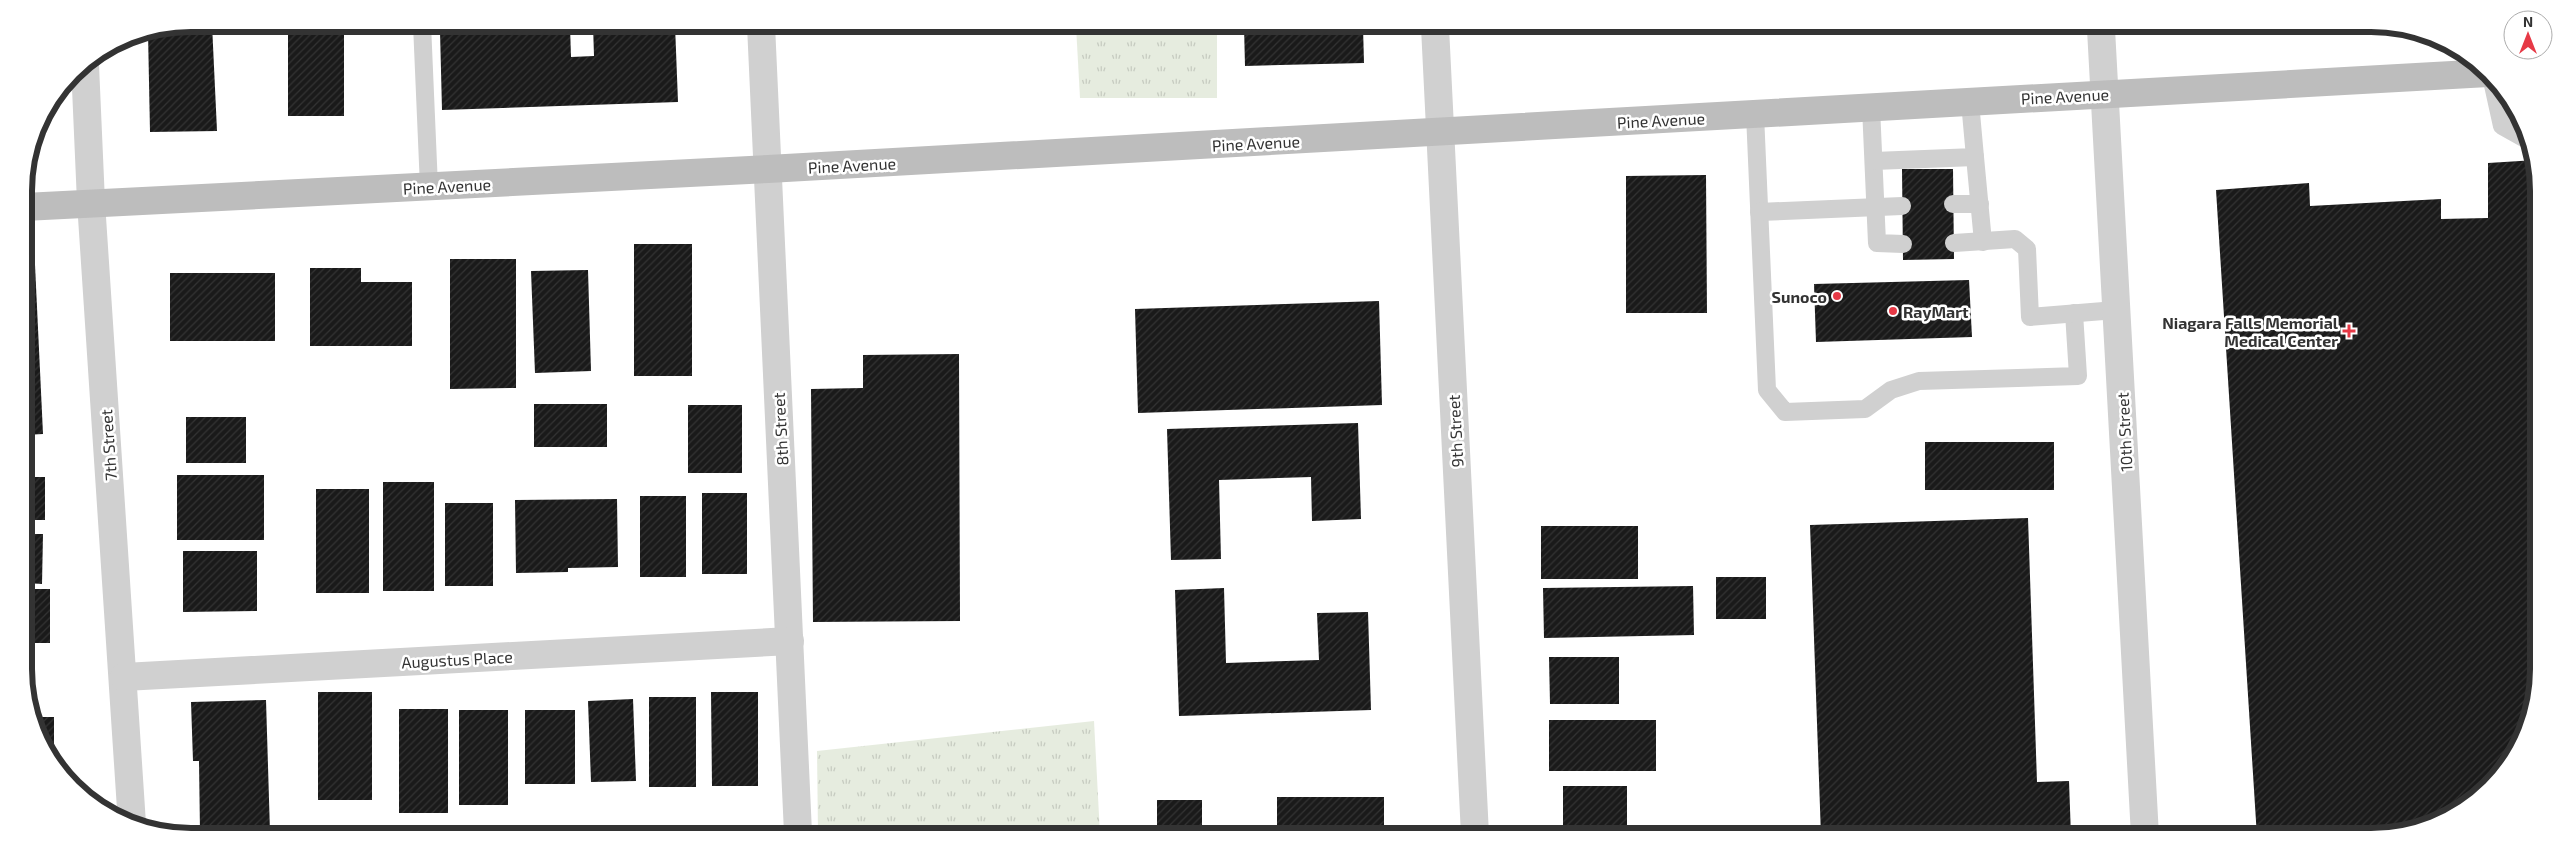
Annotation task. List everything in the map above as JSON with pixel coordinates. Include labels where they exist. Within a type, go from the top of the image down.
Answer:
[{"type":"main road","name":"Pine Avenue","points":[[33,206],[1440,133],[2478,74]]},
{"type":"street","name":"8th Street","points":[[761,33],[798,828]]},
{"type":"street","name":"9th Street","points":[[1435,33],[1475,828]]},
{"type":"street","name":"10th Street","points":[[2101,33],[2145,828]]},
{"type":"street","name":"7th Street","points":[[85,74],[132,816]]},
{"type":"street","name":"Augustus Place","points":[[124,677],[790,641]]},
{"type":"lane","points":[[422,33],[429,187]]},
{"type":"lane","points":[[2494,91],[2502,126],[2520,136]]},
{"type":"lane","points":[[1970,102],[1983,242]]},
{"type":"lane","points":[[1871,108],[1877,206],[1877,243],[1902,244]]},
{"type":"lane","points":[[1755,114],[1767,390],[1785,412],[1865,409],[1891,390],[1918,381],[2078,376],[2074,313]]},
{"type":"lane","points":[[1874,161],[1975,157]]},
{"type":"lane","points":[[1953,204],[1980,204]]},
{"type":"lane","points":[[1760,212],[1902,206]]},
{"type":"lane","points":[[1954,243],[2015,240],[2027,249],[2030,317],[2116,310]]},
{"type":"green space","points":[[1076,33],[1217,33],[1217,98],[1080,98]]},
{"type":"green space","points":[[1094,721],[1100,828],[818,828],[817,751]]},
{"type":"building","points":[[212,33],[217,131],[150,132],[148,39],[171,34]]},
{"type":"building","points":[[288,33],[344,33],[344,116],[288,116]]},
{"type":"building","points":[[440,33],[570,33],[571,57],[594,56],[593,33],[675,33],[678,102],[442,110]]},
{"type":"building","points":[[1244,33],[1363,33],[1364,63],[1245,66]]},
{"type":"building","name":"Niagara Falls Memorial Medical Center","points":[[2527,161],[2529,171],[2530,669],[2525,711],[2504,758],[2484,782],[2468,796],[2432,816],[2413,823],[2382,828],[2256,828],[2216,190],[2309,183],[2310,206],[2441,199],[2441,219],[2488,218],[2488,163]]},
{"type":"building","points":[[1902,169],[1953,169],[1954,259],[1903,260]]},
{"type":"building","points":[[1706,175],[1707,313],[1626,313],[1626,176]]},
{"type":"building","points":[[634,244],[692,244],[692,376],[634,376]]},
{"type":"building","points":[[450,259],[516,259],[516,388],[450,389]]},
{"type":"building","points":[[33,265],[35,265],[43,434],[33,435]]},
{"type":"building","points":[[310,268],[361,268],[361,282],[412,282],[412,346],[310,346]]},
{"type":"building","points":[[588,270],[591,371],[535,373],[531,271]]},
{"type":"building","points":[[170,273],[275,273],[275,341],[170,341]]},
{"type":"building","name":"RayMart","points":[[1969,280],[1972,337],[1816,342],[1814,284]]},
{"type":"building","points":[[1379,301],[1382,405],[1138,413],[1135,309]]},
{"type":"building","points":[[959,354],[960,621],[813,622],[811,389],[863,388],[863,355]]},
{"type":"building","points":[[534,404],[607,404],[607,447],[534,447]]},
{"type":"building","points":[[688,405],[742,405],[742,473],[688,473]]},
{"type":"building","points":[[186,417],[246,417],[246,463],[186,463]]},
{"type":"building","points":[[1358,423],[1361,519],[1312,521],[1311,477],[1219,480],[1221,559],[1171,560],[1167,429]]},
{"type":"building","points":[[1925,442],[2054,442],[2054,490],[1925,490]]},
{"type":"building","points":[[177,475],[264,475],[264,540],[177,540]]},
{"type":"building","points":[[33,477],[45,477],[45,520],[33,520]]},
{"type":"building","points":[[383,482],[434,482],[434,591],[383,591]]},
{"type":"building","points":[[316,489],[369,489],[369,593],[316,593]]},
{"type":"building","points":[[702,493],[747,493],[747,574],[702,574]]},
{"type":"building","points":[[640,496],[686,496],[686,577],[640,577]]},
{"type":"building","points":[[617,499],[618,567],[568,568],[568,572],[516,573],[515,500]]},
{"type":"building","points":[[445,503],[493,503],[493,586],[445,586]]},
{"type":"building","points":[[2028,518],[2037,782],[2069,781],[2071,828],[1821,828],[1810,525]]},
{"type":"building","points":[[1541,526],[1638,526],[1638,579],[1541,579]]},
{"type":"building","points":[[33,534],[43,534],[42,584],[33,583]]},
{"type":"building","points":[[183,551],[257,551],[257,611],[183,612]]},
{"type":"building","points":[[1716,577],[1766,577],[1766,619],[1716,619]]},
{"type":"building","points":[[1693,586],[1694,635],[1544,638],[1543,588]]},
{"type":"building","points":[[1224,588],[1226,663],[1319,660],[1317,613],[1368,612],[1371,710],[1179,716],[1175,590]]},
{"type":"building","points":[[33,589],[50,589],[50,643],[33,643]]},
{"type":"building","points":[[33,651],[35,651],[35,693]]},
{"type":"building","points":[[1549,657],[1619,657],[1619,704],[1550,704]]},
{"type":"building","points":[[318,692],[372,692],[372,800],[318,800]]},
{"type":"building","points":[[711,692],[758,692],[758,786],[712,786]]},
{"type":"building","points":[[649,697],[696,697],[696,787],[649,787]]},
{"type":"building","points":[[633,699],[636,781],[591,782],[588,701]]},
{"type":"building","points":[[266,700],[270,828],[200,828],[199,761],[193,761],[191,702]]},
{"type":"building","points":[[399,709],[448,709],[448,813],[399,813]]},
{"type":"building","points":[[459,710],[508,710],[508,805],[459,805]]},
{"type":"building","points":[[525,710],[575,710],[575,784],[525,784]]},
{"type":"building","points":[[40,717],[54,717],[54,749]]},
{"type":"building","points":[[1549,720],[1656,720],[1656,771],[1549,771]]},
{"type":"building","points":[[1563,786],[1627,786],[1627,828],[1563,828]]},
{"type":"building","points":[[1277,797],[1384,797],[1384,828],[1277,828]]},
{"type":"building","points":[[1157,800],[1202,800],[1202,828],[1157,828]]},
{"type":"place","name":"Sunoco","points":[[1837,296]]},
{"type":"place","name":"RayMart","points":[[1893,311]]},
{"type":"place","name":"Niagara Falls Memorial Medical Center","points":[[2349,331]]}]
